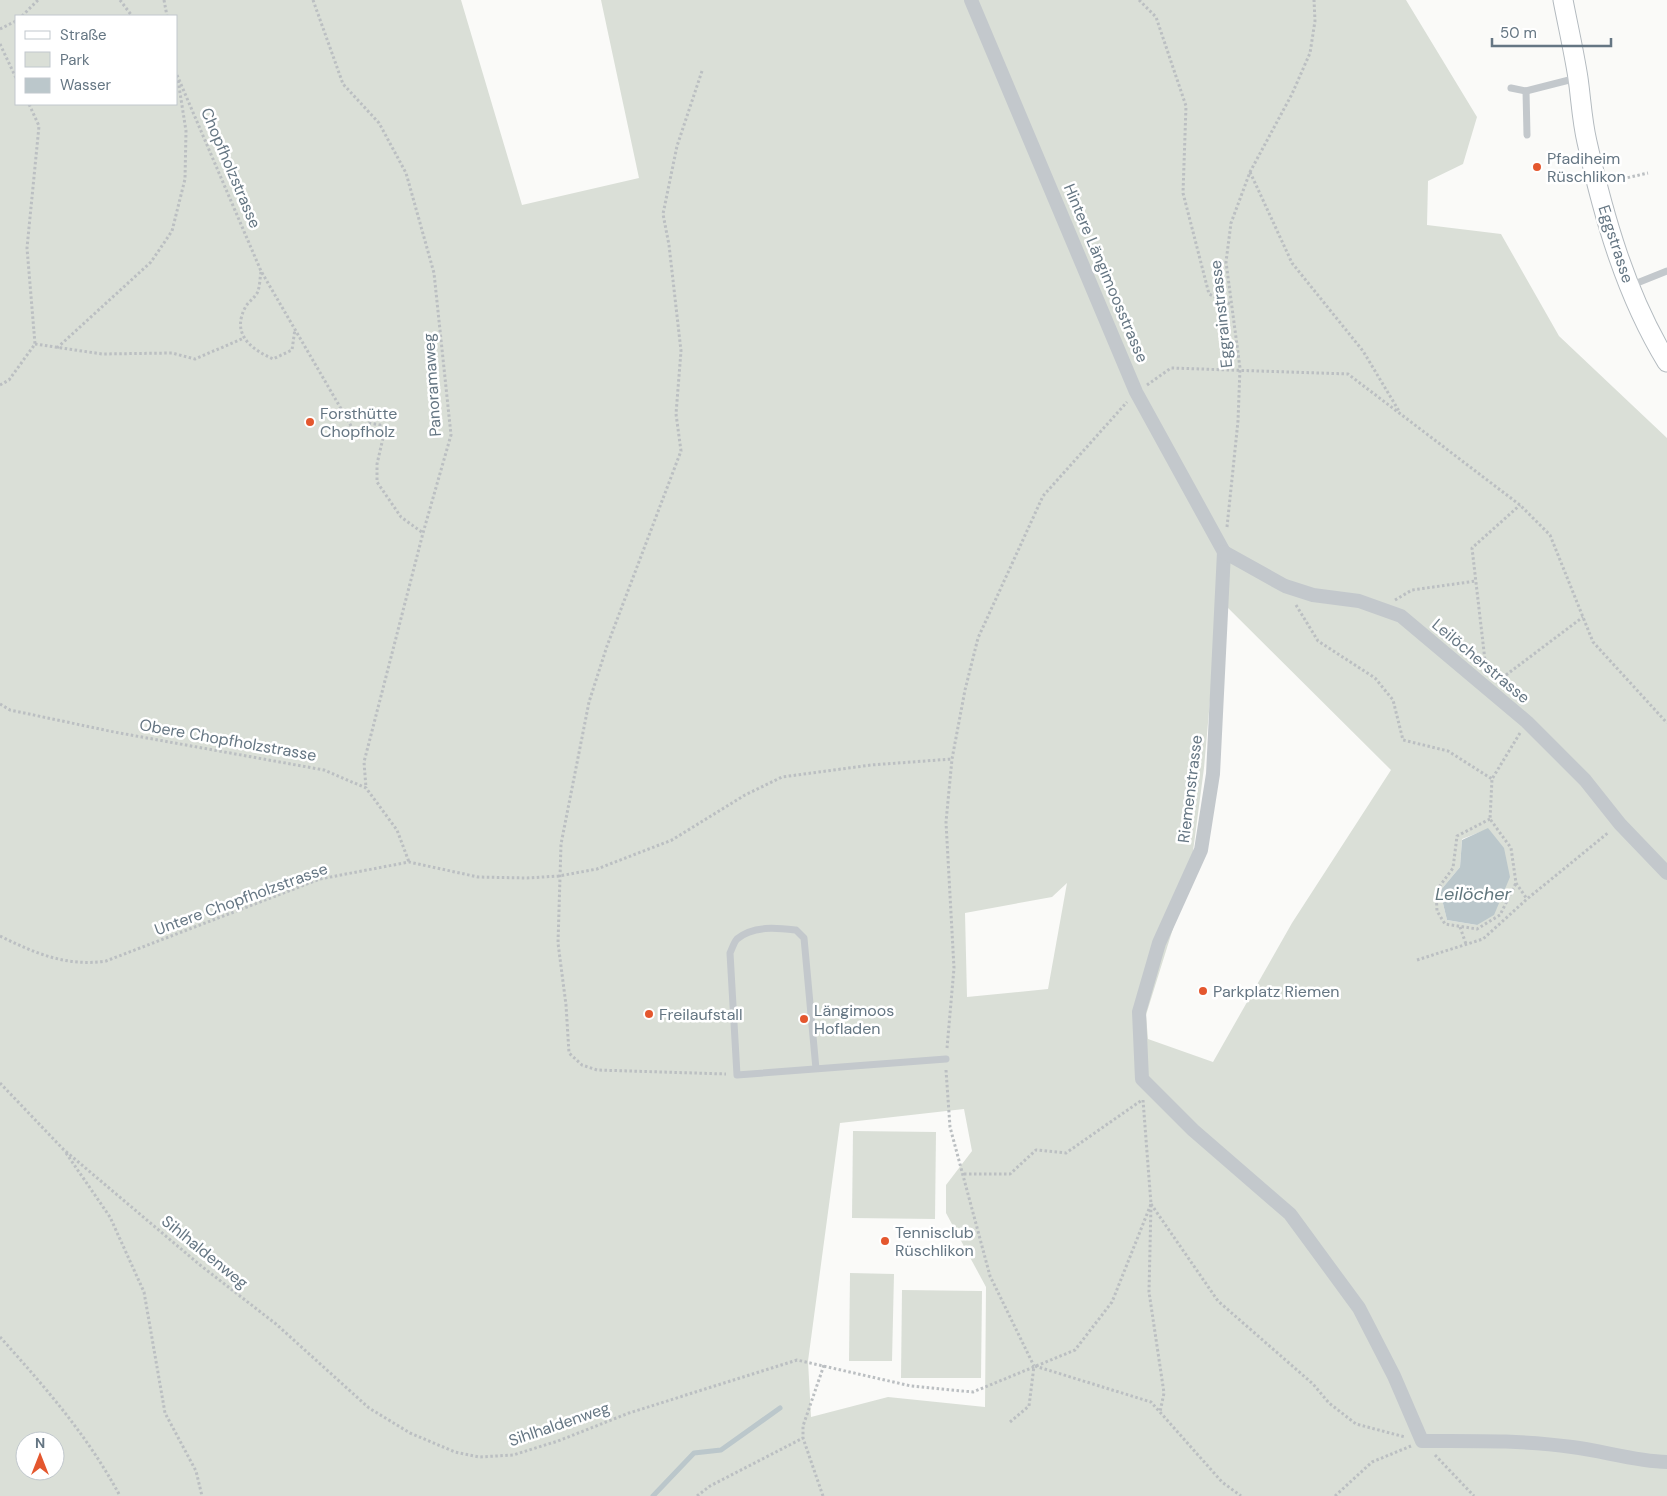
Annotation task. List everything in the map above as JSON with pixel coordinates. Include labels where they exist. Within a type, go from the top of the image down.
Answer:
[{"type":"main road","name":"Eggstrasse","points":[[1563,0],[1578,78],[1586,140],[1597,184],[1629,286],[1645,324],[1667,362]]},
{"type":"street","name":"Hintere Längimoosstrasse","points":[[971,0],[1136,392],[1224,552]]},
{"type":"street","name":"Leilöcherstrasse","points":[[1224,552],[1285,586],[1313,595],[1359,601],[1401,616],[1527,722],[1585,780],[1620,824],[1667,873]]},
{"type":"street","name":"Riemenstrasse","points":[[1142,1079],[1139,1012],[1159,944],[1201,850],[1212,784],[1224,552]]},
{"type":"street","points":[[1142,1079],[1193,1130],[1290,1214],[1359,1308],[1394,1376],[1422,1441],[1518,1441],[1572,1447],[1652,1462],[1667,1462]]},
{"type":"lane","points":[[1511,88],[1526,91],[1578,78]]},
{"type":"lane","points":[[1526,91],[1528,135]]},
{"type":"lane","points":[[1629,286],[1667,271]]},
{"type":"lane","points":[[816,1069],[804,938],[796,930],[777,928],[751,931],[736,939],[730,953],[737,1075],[816,1069],[946,1059]]},
{"type":"path","points":[[23,15],[38,0]]},
{"type":"path","points":[[120,0],[131,15]]},
{"type":"path","points":[[164,0],[167,15]]},
{"type":"path","name":"Panoramaweg","points":[[313,0],[343,84],[379,123],[406,173],[434,273],[451,435],[423,534],[364,762],[366,788]]},
{"type":"path","points":[[1139,0],[1156,17],[1186,106],[1184,193],[1209,294],[1232,305]]},
{"type":"path","name":"Eggrainstrasse","points":[[1224,552],[1238,421],[1240,368],[1226,262],[1231,223],[1250,172],[1292,94],[1310,53],[1315,21],[1314,0]]},
{"type":"path","points":[[0,29],[15,22]]},
{"type":"path","points":[[0,44],[15,76]]},
{"type":"path","points":[[702,71],[677,146],[663,214],[669,245],[681,350],[676,414],[681,451],[607,646],[589,702],[561,844],[558,944],[566,1005],[569,1053],[582,1065],[597,1070],[737,1075]]},
{"type":"path","name":"Chopfholzstrasse","points":[[178,79],[261,271],[354,431],[369,423],[380,425],[383,438],[377,482],[401,517],[423,534]]},
{"type":"path","points":[[57,348],[150,262],[172,230],[185,179],[186,131],[178,85]]},
{"type":"path","points":[[0,385],[9,380],[35,344],[27,248],[39,126],[29,105]]},
{"type":"path","points":[[1250,172],[1292,263],[1363,350],[1401,414]]},
{"type":"path","points":[[1597,184],[1648,173]]},
{"type":"path","points":[[261,271],[258,292],[246,305],[240,322],[244,338],[254,350],[273,359],[292,350],[295,328]]},
{"type":"path","points":[[35,344],[102,354],[172,353],[195,359],[244,338]]},
{"type":"path","points":[[1010,1422],[1029,1406],[1034,1366],[990,1276],[964,1174],[950,1128],[946,1092],[946,1059],[954,968],[946,822],[952,759],[965,690],[978,638],[1043,496],[1136,392],[1171,368],[1240,368],[1348,374],[1520,505],[1550,535],[1594,642],[1667,723]]},
{"type":"path","points":[[1488,689],[1472,548],[1520,505]]},
{"type":"path","points":[[1382,608],[1412,590],[1476,581]]},
{"type":"path","points":[[1285,586],[1318,641],[1375,678],[1394,700],[1403,740],[1448,751],[1492,779]]},
{"type":"path","points":[[1488,689],[1584,617]]},
{"type":"path","name":"Obere Chopfholzstrasse","points":[[0,704],[10,710],[114,732],[324,770],[366,788]]},
{"type":"path","points":[[1527,722],[1492,779],[1490,819],[1512,848],[1516,883],[1527,899]]},
{"type":"path","name":"Untere Chopfholzstrasse","points":[[0,936],[46,957],[89,964],[106,961],[320,880],[409,862],[478,877],[527,878],[559,876],[597,870],[672,840],[744,795],[782,777],[871,764],[952,759]]},
{"type":"path","points":[[366,788],[397,830],[409,862]]},
{"type":"path","points":[[1490,819],[1457,836],[1453,868],[1436,891],[1437,911],[1445,924],[1477,929],[1500,915],[1516,883]]},
{"type":"path","points":[[1417,960],[1482,939],[1527,899],[1620,824]]},
{"type":"path","points":[[1460,926],[1466,944]]},
{"type":"path","points":[[1142,1079],[1151,1204],[1149,1292],[1164,1393],[1160,1412]]},
{"type":"path","name":"Sihlhaldenweg","points":[[0,1083],[63,1149],[200,1266],[276,1324],[369,1408],[410,1433],[455,1452],[479,1457],[512,1455],[558,1441],[628,1413],[797,1360],[911,1386],[973,1392],[1075,1350],[1112,1302],[1151,1204]]},
{"type":"path","points":[[964,1174],[1010,1174],[1036,1150],[1066,1153],[1143,1100]]},
{"type":"path","points":[[63,1149],[110,1216],[144,1292],[166,1414],[196,1471],[202,1496]]},
{"type":"path","points":[[1151,1204],[1218,1301],[1313,1384],[1329,1403],[1356,1424],[1422,1441],[1474,1496]]},
{"type":"path","points":[[0,1337],[43,1385],[101,1460],[120,1496]]},
{"type":"path","points":[[823,1496],[803,1438],[803,1426],[824,1365]]},
{"type":"path","points":[[1034,1366],[1150,1402],[1222,1482],[1241,1496]]},
{"type":"path","points":[[697,1496],[710,1486],[803,1438]]},
{"type":"path","points":[[1335,1496],[1372,1462],[1422,1441]]},
{"type":"green space","points":[[0,0],[461,0],[522,205],[639,178],[601,0],[1406,0],[1477,117],[1463,164],[1428,181],[1427,225],[1501,234],[1559,336],[1667,438],[1667,1496],[0,1496]],"holes":[[[1219,599],[1391,770],[1292,923],[1213,1062],[1148,1039],[1146,1015],[1175,922],[1192,859],[1204,768]],[[1488,829],[1477,925],[1447,920],[1440,891],[1460,867],[1462,839]],[[1067,883],[1048,989],[967,997],[965,913],[1052,897]],[[964,1109],[972,1151],[946,1185],[946,1213],[986,1287],[985,1407],[888,1397],[811,1417],[808,1361],[840,1123]]]},
{"type":"green space","points":[[853,1131],[936,1132],[935,1219],[852,1218]]},
{"type":"green space","points":[[850,1273],[894,1274],[892,1361],[849,1361]]},
{"type":"green space","points":[[902,1290],[982,1291],[981,1378],[901,1378]]},
{"type":"water","name":"Leilöcher","points":[[1488,828],[1504,848],[1510,877],[1494,915],[1477,925],[1447,920],[1440,891],[1460,867],[1462,840]]},
{"type":"waterway","points":[[653,1496],[694,1453],[721,1450],[780,1408]]},
{"type":"place","name":"Pfadiheim Rüschlikon","points":[[1537,167]]},
{"type":"place","name":"Forsthütte Chopfholz","points":[[310,422]]},
{"type":"place","name":"Parkplatz Riemen","points":[[1203,991]]},
{"type":"place","name":"Freilaufstall","points":[[649,1014]]},
{"type":"place","name":"Längimoos Hofladen","points":[[804,1019]]},
{"type":"place","name":"Tennisclub Rüschlikon","points":[[885,1241]]}]
